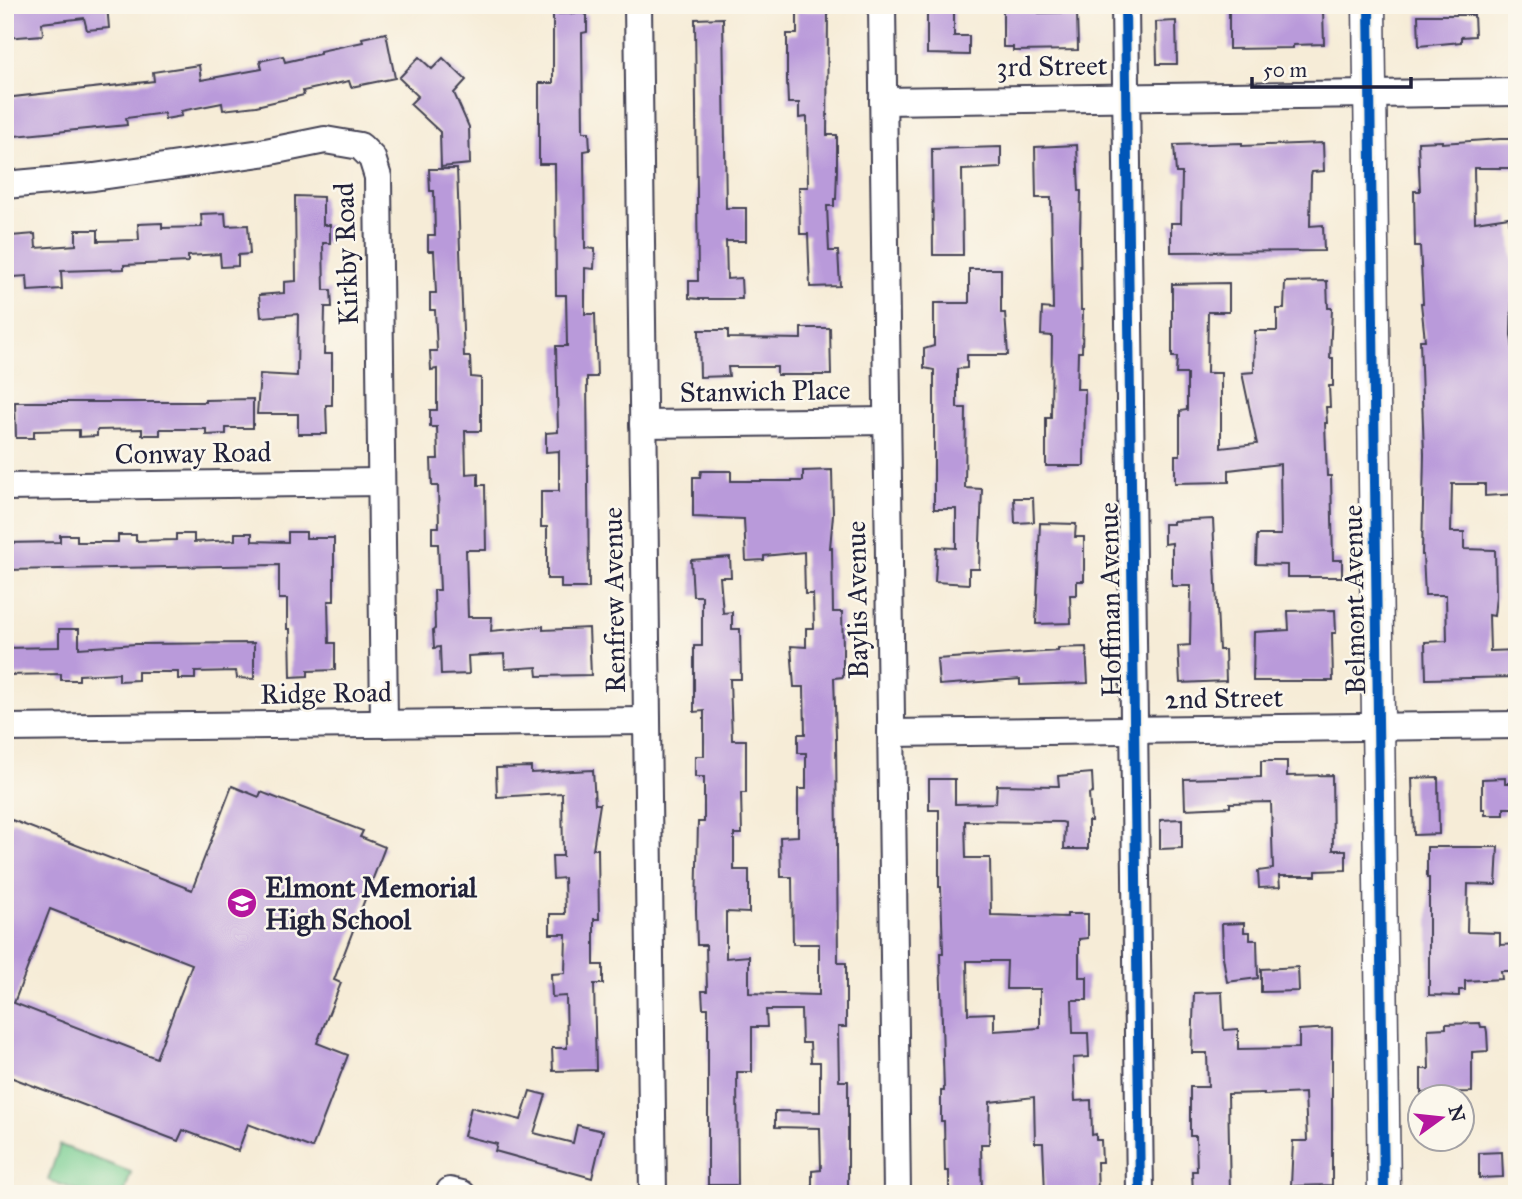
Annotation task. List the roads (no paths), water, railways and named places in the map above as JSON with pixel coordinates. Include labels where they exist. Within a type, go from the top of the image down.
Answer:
[{"type":"street","name":"Renfrew Avenue","points":[[638,5],[653,1194]]},
{"type":"street","name":"Baylis Avenue","points":[[881,5],[897,1194]]},
{"type":"street","name":"Hoffman Avenue","points":[[1125,5],[1140,1194]]},
{"type":"street","name":"Belmont Avenue","points":[[1369,5],[1384,1194]]},
{"type":"street","name":"3rd Street","points":[[883,101],[1517,92]]},
{"type":"street","name":"Kirkby Road","points":[[5,185],[94,177],[261,153],[325,140],[360,146],[372,158],[379,177],[384,724]]},
{"type":"street","name":"Stanwich Place","points":[[643,424],[887,421]]},
{"type":"street","name":"Conway Road","points":[[5,487],[381,482]]},
{"type":"street","name":"Ridge Road","points":[[5,727],[647,721]]},
{"type":"street","name":"2nd Street","points":[[891,733],[1517,725]]},
{"type":"place","name":"Elmont Memorial High School","points":[[242,903]]}]
